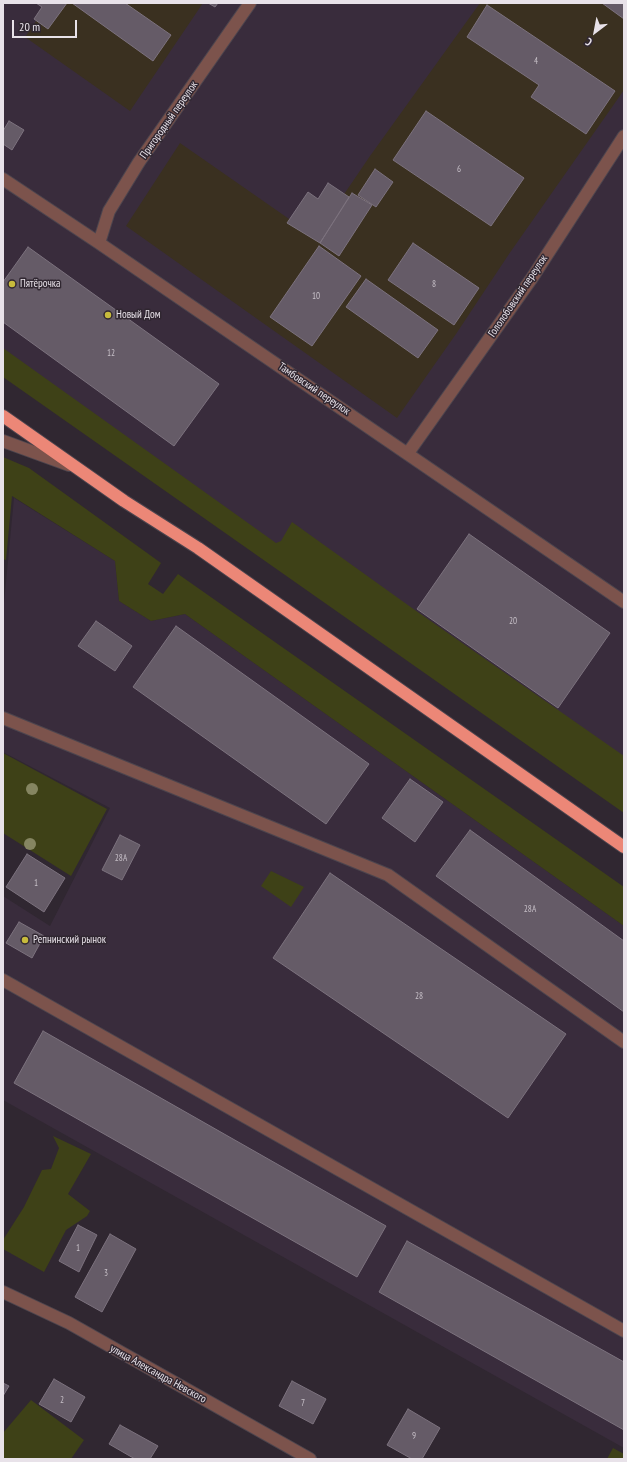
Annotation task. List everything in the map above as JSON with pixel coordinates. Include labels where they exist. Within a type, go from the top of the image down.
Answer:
[{"type":"highway","points":[[3,416],[124,501],[198,548],[624,847]]},
{"type":"street","name":"Пригородный переулок","points":[[99,243],[109,211],[136,168],[250,3]]},
{"type":"street","name":"Гололобовский переулок","points":[[408,453],[532,278],[624,136]]},
{"type":"street","name":"Тамбовский переулок","points":[[3,180],[99,243],[624,602]]},
{"type":"street","points":[[3,441],[79,469]]},
{"type":"street","points":[[3,718],[388,875],[624,1042]]},
{"type":"street","points":[[3,980],[624,1331]]},
{"type":"street","name":"улица Александра Невского","points":[[3,1292],[69,1323],[310,1459]]},
{"type":"shaded area","points":[[3,3],[624,3],[624,804],[3,370]]},
{"type":"shaded area","points":[[49,3],[203,3],[130,111],[25,37]]},
{"type":"shaded area","points":[[480,3],[624,3],[624,90],[509,254],[456,334],[397,418],[126,226],[180,143],[315,237],[370,156]]},
{"type":"shaded area","name":"Репнинский рынок","points":[[14,498],[115,561],[119,601],[151,621],[185,614],[624,926],[624,1448],[3,1100],[3,896],[50,926],[110,808],[3,752],[3,613]]},
{"type":"green space","points":[[3,348],[276,543],[281,541],[292,522],[624,756],[624,813],[3,377]]},
{"type":"green space","points":[[3,457],[29,468],[161,563],[148,584],[163,594],[178,574],[624,887],[624,926],[185,614],[151,621],[119,601],[115,561],[12,496],[6,560],[3,559]]},
{"type":"green space","points":[[3,753],[107,809],[71,876],[3,833]]},
{"type":"green space","points":[[271,871],[304,887],[291,907],[261,886]]},
{"type":"green space","points":[[53,1136],[91,1154],[68,1194],[90,1211],[87,1216],[66,1230],[44,1272],[3,1249],[3,1240],[24,1207],[42,1170],[51,1169],[59,1148]]},
{"type":"green space","points":[[31,1400],[84,1440],[71,1459],[3,1459],[3,1433]]},
{"type":"green space","points":[[613,1448],[624,1454],[624,1459],[607,1459]]},
{"type":"building","points":[[36,3],[67,3],[48,29],[34,19],[42,7]]},
{"type":"building","points":[[72,3],[125,3],[171,35],[153,61]]},
{"type":"building","points":[[208,3],[218,3],[215,7]]},
{"type":"building","points":[[602,3],[624,3],[624,19]]},
{"type":"building","points":[[487,5],[615,91],[586,134],[531,97],[539,85],[467,37]]},
{"type":"building","points":[[426,111],[524,178],[491,226],[393,160]]},
{"type":"building","points":[[9,121],[24,130],[12,150],[3,144],[3,131]]},
{"type":"building","points":[[375,169],[393,182],[376,207],[358,195]]},
{"type":"building","points":[[328,183],[349,197],[320,243],[287,223],[308,192],[318,199]]},
{"type":"building","points":[[352,193],[372,205],[339,256],[320,243]]},
{"type":"building","points":[[413,243],[479,288],[454,325],[388,280]]},
{"type":"building","points":[[319,246],[361,276],[312,346],[270,317]]},
{"type":"building","points":[[28,247],[219,384],[174,446],[3,322],[3,282]]},
{"type":"building","points":[[366,279],[438,330],[418,358],[346,307]]},
{"type":"building","points":[[469,534],[610,633],[558,708],[417,609]]},
{"type":"building","points":[[96,621],[132,646],[115,671],[78,646]]},
{"type":"building","points":[[176,626],[369,764],[326,824],[133,687]]},
{"type":"building","points":[[410,779],[443,802],[415,842],[382,818]]},
{"type":"building","points":[[470,830],[624,941],[624,1012],[436,876]]},
{"type":"building","points":[[120,835],[140,845],[122,880],[102,870]]},
{"type":"building","points":[[27,854],[65,878],[44,912],[6,887]]},
{"type":"building","points":[[330,873],[566,1034],[508,1118],[273,958]]},
{"type":"building","name":"Репнинский рынок","points":[[19,922],[44,936],[32,958],[6,943]]},
{"type":"building","points":[[43,1031],[386,1226],[357,1277],[14,1083]]},
{"type":"building","points":[[78,1225],[97,1235],[79,1272],[59,1261]]},
{"type":"building","points":[[110,1234],[136,1249],[102,1312],[75,1297]]},
{"type":"building","points":[[407,1241],[624,1362],[624,1430],[379,1292]]},
{"type":"building","points":[[54,1379],[85,1397],[71,1422],[39,1404]]},
{"type":"building","points":[[292,1381],[326,1399],[313,1424],[279,1406]]},
{"type":"building","points":[[3,1383],[9,1386],[3,1396]]},
{"type":"building","points":[[408,1409],[440,1428],[422,1459],[412,1459],[387,1445]]},
{"type":"building","points":[[120,1425],[158,1446],[150,1459],[135,1459],[109,1444]]},
{"type":"place","name":"Пятёрочка","points":[[12,284]]},
{"type":"place","name":"Новый Дом","points":[[108,315]]},
{"type":"place","name":"Репнинский рынок","points":[[25,940]]}]
